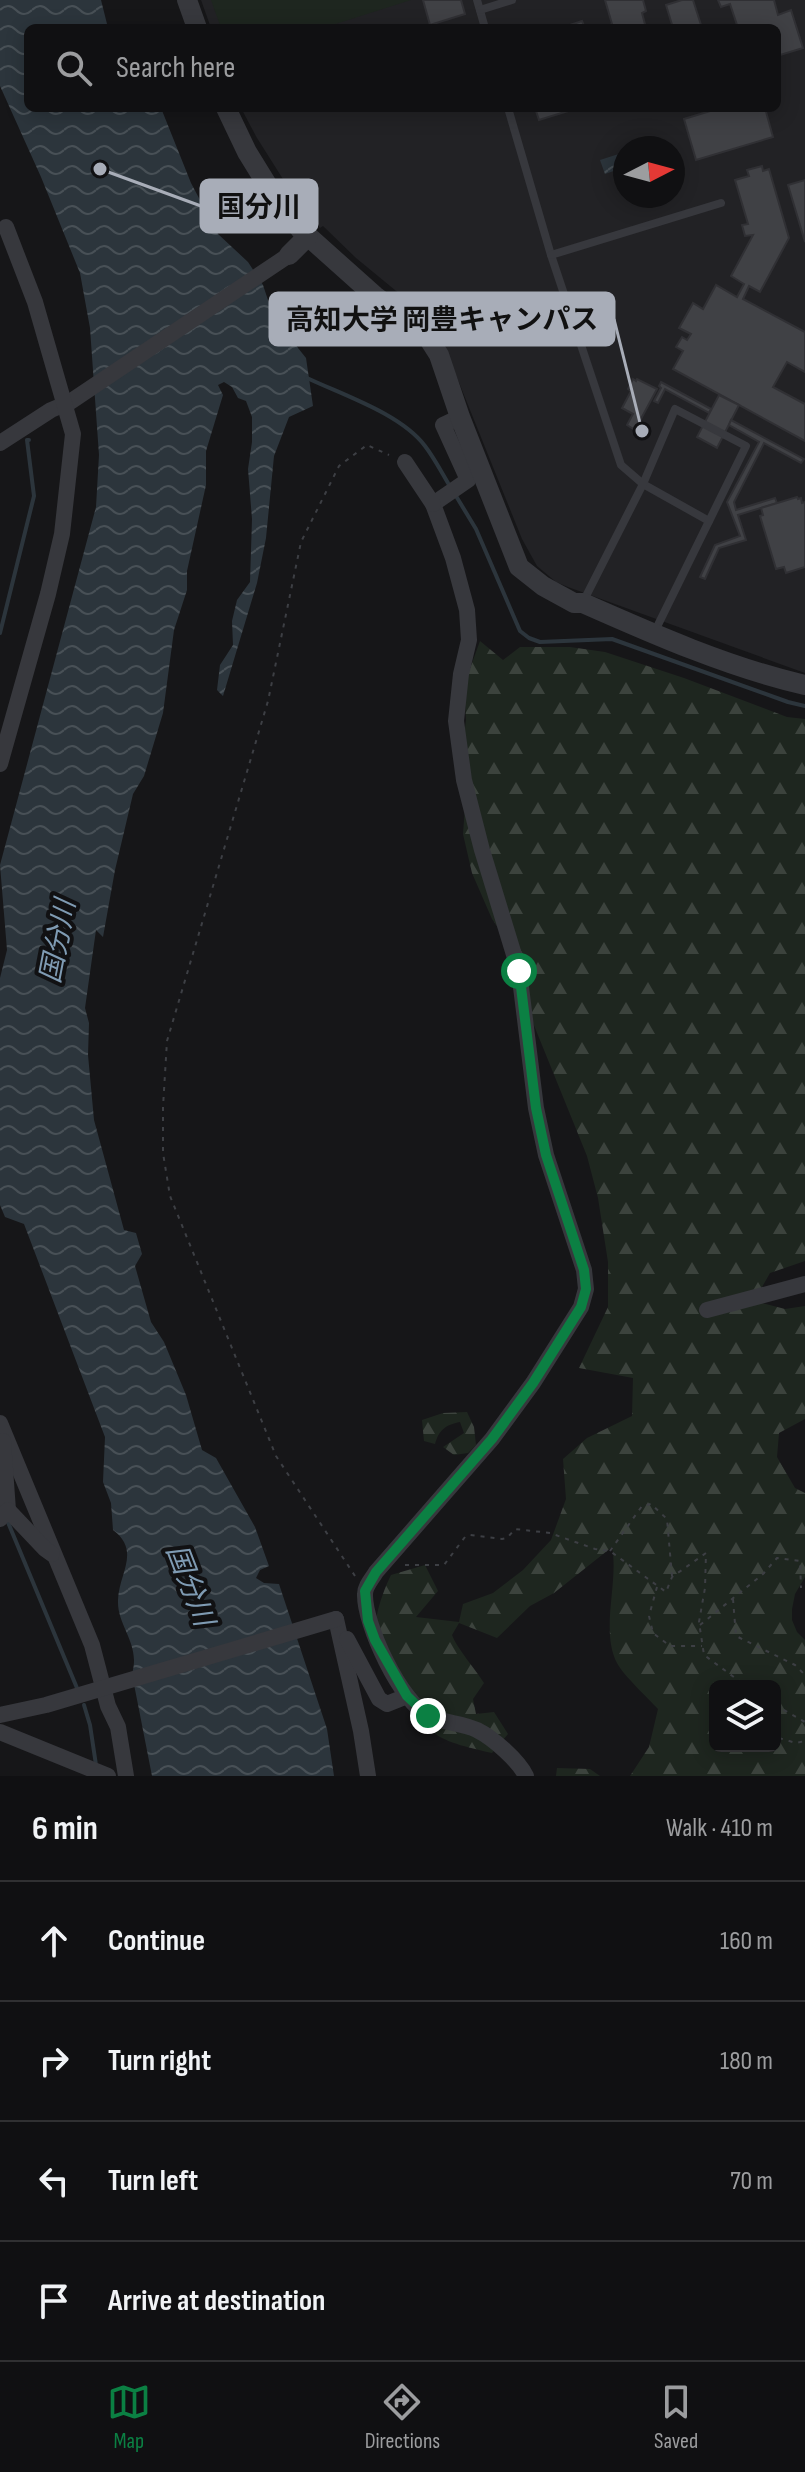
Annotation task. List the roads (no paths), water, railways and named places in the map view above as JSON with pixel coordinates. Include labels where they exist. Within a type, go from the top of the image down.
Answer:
[{"type":"street","points":[[187,0],[196,24]]},
{"type":"street","points":[[228,112],[271,191],[300,229],[368,290],[425,333],[439,355],[519,567],[543,586],[574,603],[583,603],[654,634],[805,685]]},
{"type":"street","points":[[0,764],[62,534],[73,434],[67,403],[35,302],[6,227]]},
{"type":"street","points":[[0,443],[67,403],[289,255],[308,236]]},
{"type":"street","points":[[438,500],[468,480],[443,425],[460,417]]},
{"type":"street","points":[[405,462],[438,500],[467,610],[469,640],[461,674],[456,721],[464,780],[519,971],[539,1124],[546,1155],[584,1270],[586,1289],[581,1307],[533,1383],[500,1428],[376,1572],[365,1591],[368,1621],[375,1640],[407,1696],[428,1716],[477,1730],[513,1758],[526,1776]]},
{"type":"street","points":[[707,1310],[805,1284]]},
{"type":"street","points":[[1,1425],[4,1514],[57,1558]]},
{"type":"street","points":[[1,1425],[107,1687],[118,1727],[126,1776]]},
{"type":"street","points":[[333,1620],[379,1699],[387,1704],[407,1696]]},
{"type":"street","points":[[0,1715],[46,1705],[333,1620]]},
{"type":"street","points":[[333,1620],[361,1731],[368,1776]]},
{"type":"street","points":[[0,1732],[108,1776]]},
{"type":"lane","points":[[477,0],[484,24]]},
{"type":"lane","points":[[480,10],[512,0]]},
{"type":"lane","points":[[509,112],[551,255],[621,465],[643,484],[709,521]]},
{"type":"lane","points":[[551,255],[721,203]]},
{"type":"lane","points":[[583,603],[643,484],[675,409],[746,446],[654,634]]},
{"type":"water","points":[[0,0],[101,0],[107,24],[24,24],[24,112],[163,112],[191,183],[218,234],[248,262],[263,285],[274,318],[306,358],[313,406],[289,417],[274,456],[266,538],[257,583],[223,696],[217,690],[220,665],[233,645],[232,621],[237,600],[250,582],[252,519],[248,469],[252,417],[246,401],[238,398],[232,387],[224,382],[218,385],[223,395],[206,451],[206,485],[187,571],[187,590],[174,630],[163,713],[144,776],[133,794],[103,937],[96,930],[85,1008],[89,1023],[88,1055],[94,1120],[124,1230],[136,1233],[142,1254],[135,1266],[151,1322],[164,1342],[186,1395],[202,1450],[216,1458],[255,1527],[269,1566],[260,1570],[256,1578],[264,1583],[279,1584],[327,1729],[334,1776],[152,1776],[132,1674],[133,1653],[119,1610],[119,1590],[127,1554],[126,1546],[113,1530],[111,1503],[103,1482],[105,1437],[24,1224],[5,1217],[0,1205],[0,978],[7,950],[0,865],[96,507],[99,455],[90,328],[80,273],[0,86]]},
{"type":"water","points":[[613,156],[613,171],[605,174],[600,160]]},
{"type":"waterway","points":[[307,378],[402,424],[425,446],[451,488]]},
{"type":"waterway","points":[[0,633],[34,496],[29,440]]},
{"type":"waterway","points":[[456,496],[476,529],[520,631],[529,638],[540,642],[612,639],[805,706]]},
{"type":"waterway","points":[[7,1520],[77,1688]]},
{"type":"waterway","points":[[84,1705],[96,1765]]},
{"type":"place","name":"国分川","points":[[100,169]]},
{"type":"place","name":"高知大学 岡豊キャンパス","points":[[642,431]]}]
